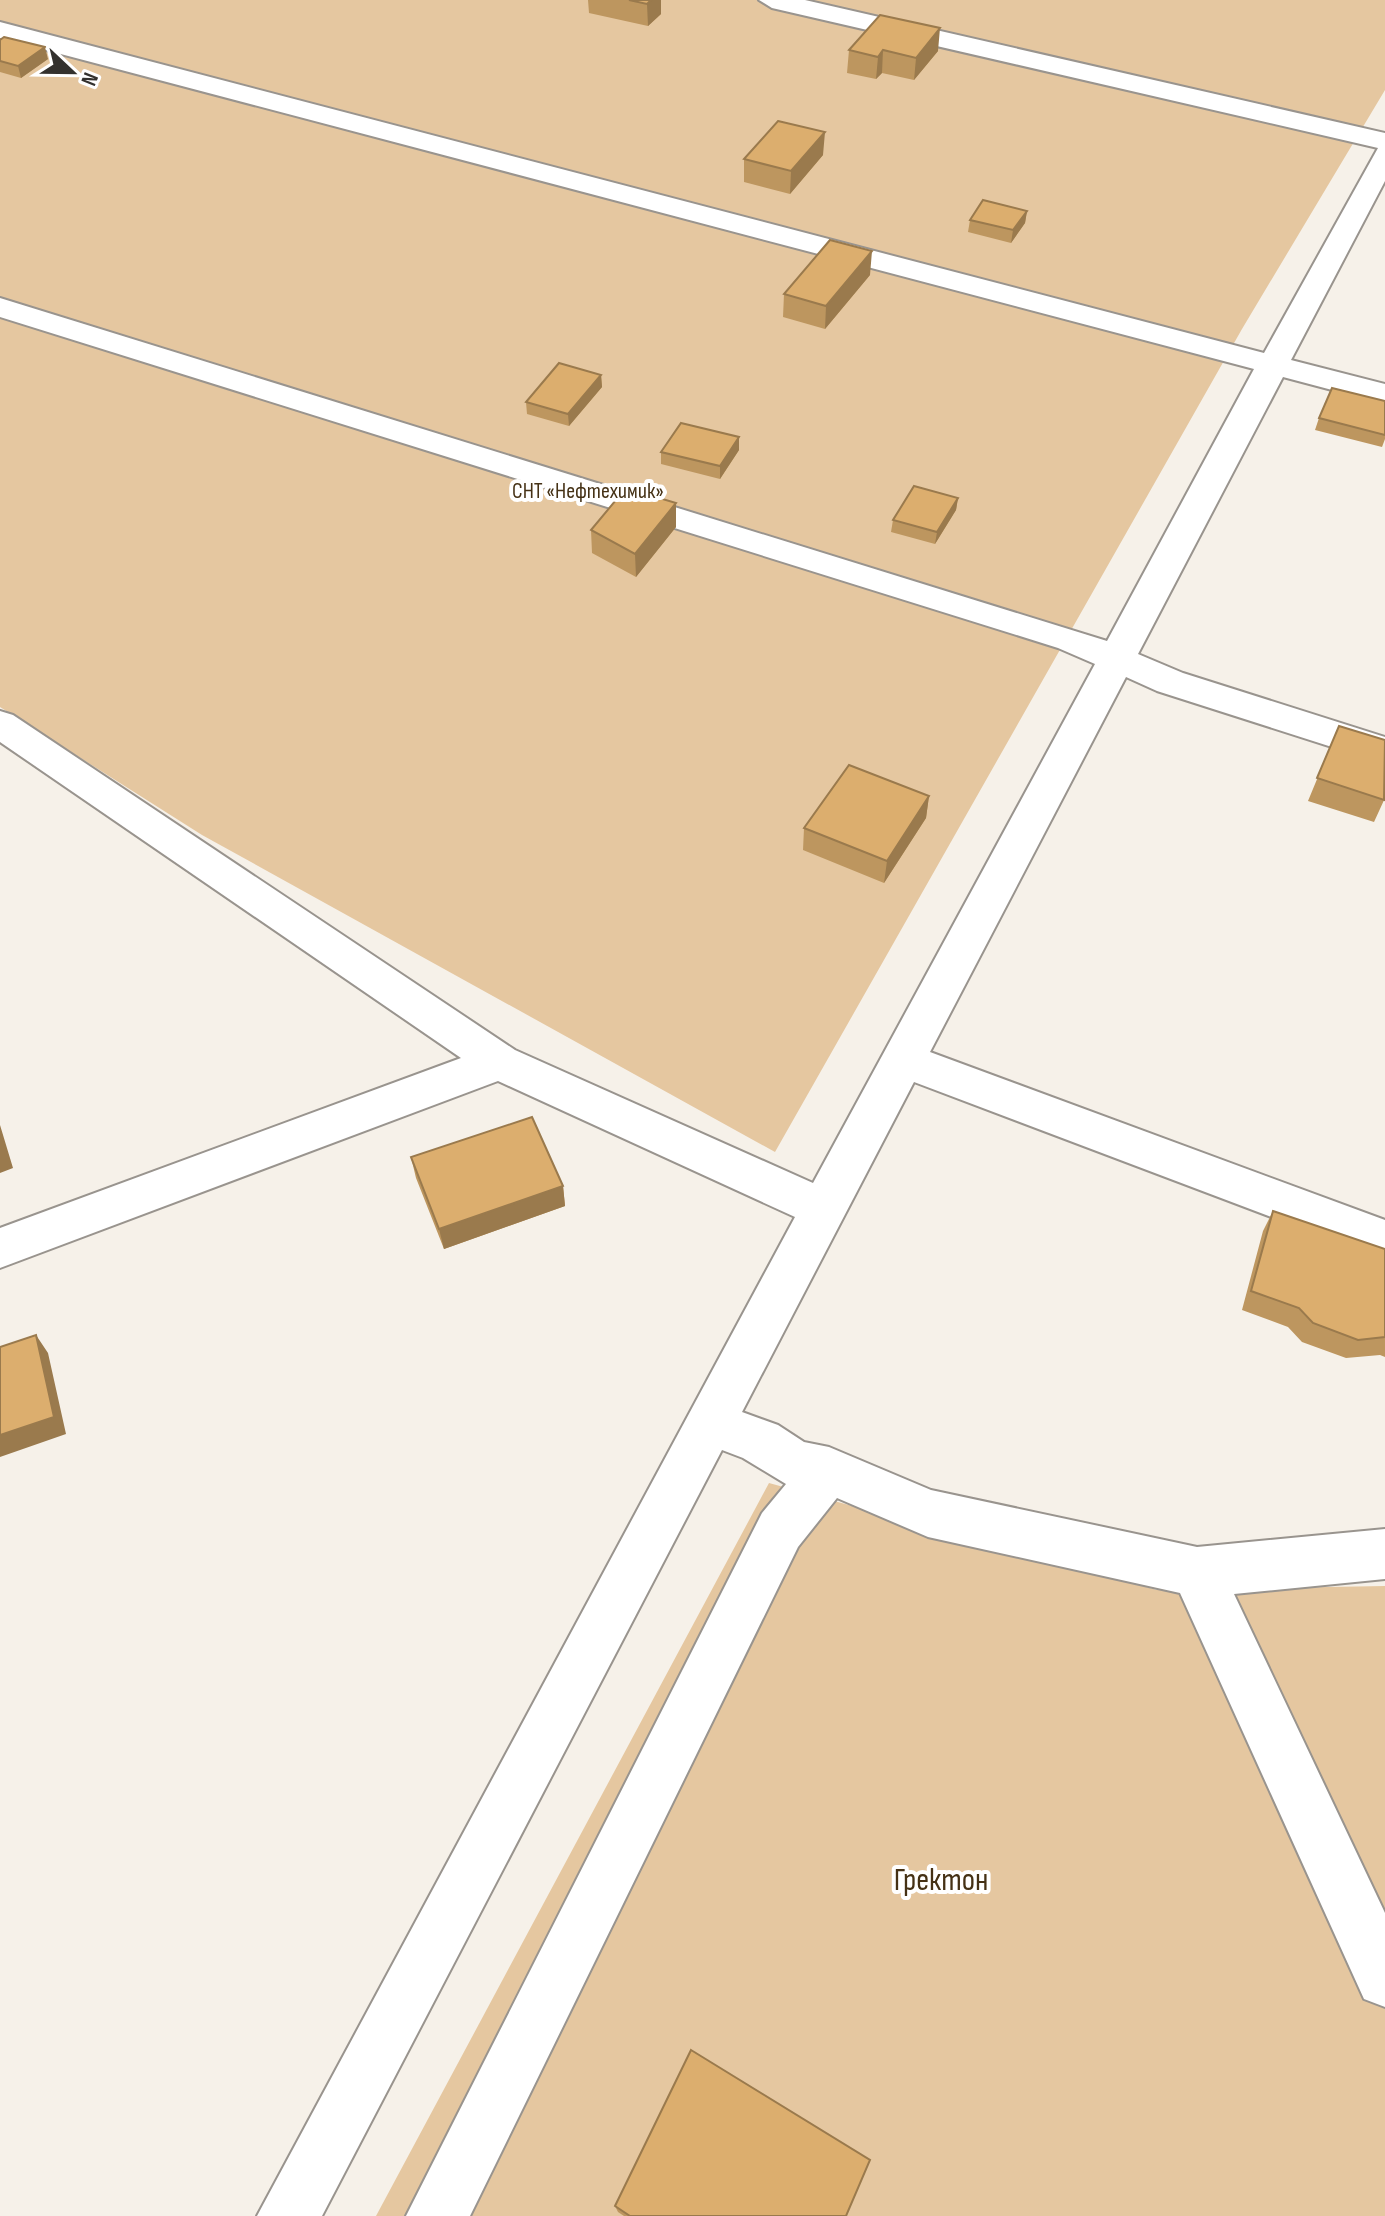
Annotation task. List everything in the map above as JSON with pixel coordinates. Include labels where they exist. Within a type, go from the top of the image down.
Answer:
[{"type":"street","points":[[772,0],[1385,141]]},
{"type":"street","points":[[0,30],[1385,394]]},
{"type":"street","points":[[288,2216],[1385,154]]},
{"type":"street","points":[[0,307],[1056,634],[1170,682],[1385,751]]},
{"type":"street","points":[[0,724],[500,1062],[824,1209]]},
{"type":"street","points":[[903,1060],[1384,1240]]},
{"type":"street","points":[[0,1248],[500,1062]]},
{"type":"street","points":[[710,1423],[760,1441],[794,1464],[829,1470],[928,1513],[1197,1572],[1385,1554]]},
{"type":"street","points":[[437,2216],[780,1530],[829,1470]]},
{"type":"street","points":[[1197,1572],[1385,1978]]},
{"type":"green space","name":"СНТ «Нефтехимик»","points":[[0,0],[1385,0],[1385,90],[1242,329],[775,1152],[202,835],[0,707]]},
{"type":"green space","name":"Гректон","points":[[769,1483],[1157,1590],[1385,1586],[1385,2216],[376,2216]]},
{"type":"building","points":[[629,0],[651,0],[647,4]]},
{"type":"building","points":[[880,15],[940,28],[916,58],[883,50],[878,57],[849,50]]},
{"type":"building","points":[[4,37],[45,47],[18,66],[0,61],[0,40]]},
{"type":"building","points":[[778,121],[825,132],[791,171],[744,159]]},
{"type":"building","points":[[983,200],[1027,211],[1013,230],[970,220]]},
{"type":"building","points":[[830,240],[872,251],[826,306],[784,294]]},
{"type":"building","points":[[559,363],[601,375],[568,414],[526,402]]},
{"type":"building","points":[[1332,388],[1385,401],[1385,435],[1319,418]]},
{"type":"building","points":[[681,423],[739,437],[720,466],[661,452]]},
{"type":"building","points":[[914,486],[958,498],[937,532],[893,520]]},
{"type":"building","points":[[626,488],[676,503],[635,554],[591,530]]},
{"type":"building","points":[[1339,726],[1385,740],[1384,800],[1317,778]]},
{"type":"building","points":[[849,765],[929,796],[887,861],[804,828]]},
{"type":"building","points":[[532,1117],[563,1186],[439,1229],[411,1157]]},
{"type":"building","points":[[1273,1211],[1385,1249],[1385,1337],[1358,1340],[1313,1323],[1299,1308],[1251,1291]]},
{"type":"building","points":[[36,1335],[54,1417],[0,1435],[0,1347]]},
{"type":"building","points":[[691,2050],[870,2160],[846,2216],[630,2216],[615,2206]]}]
